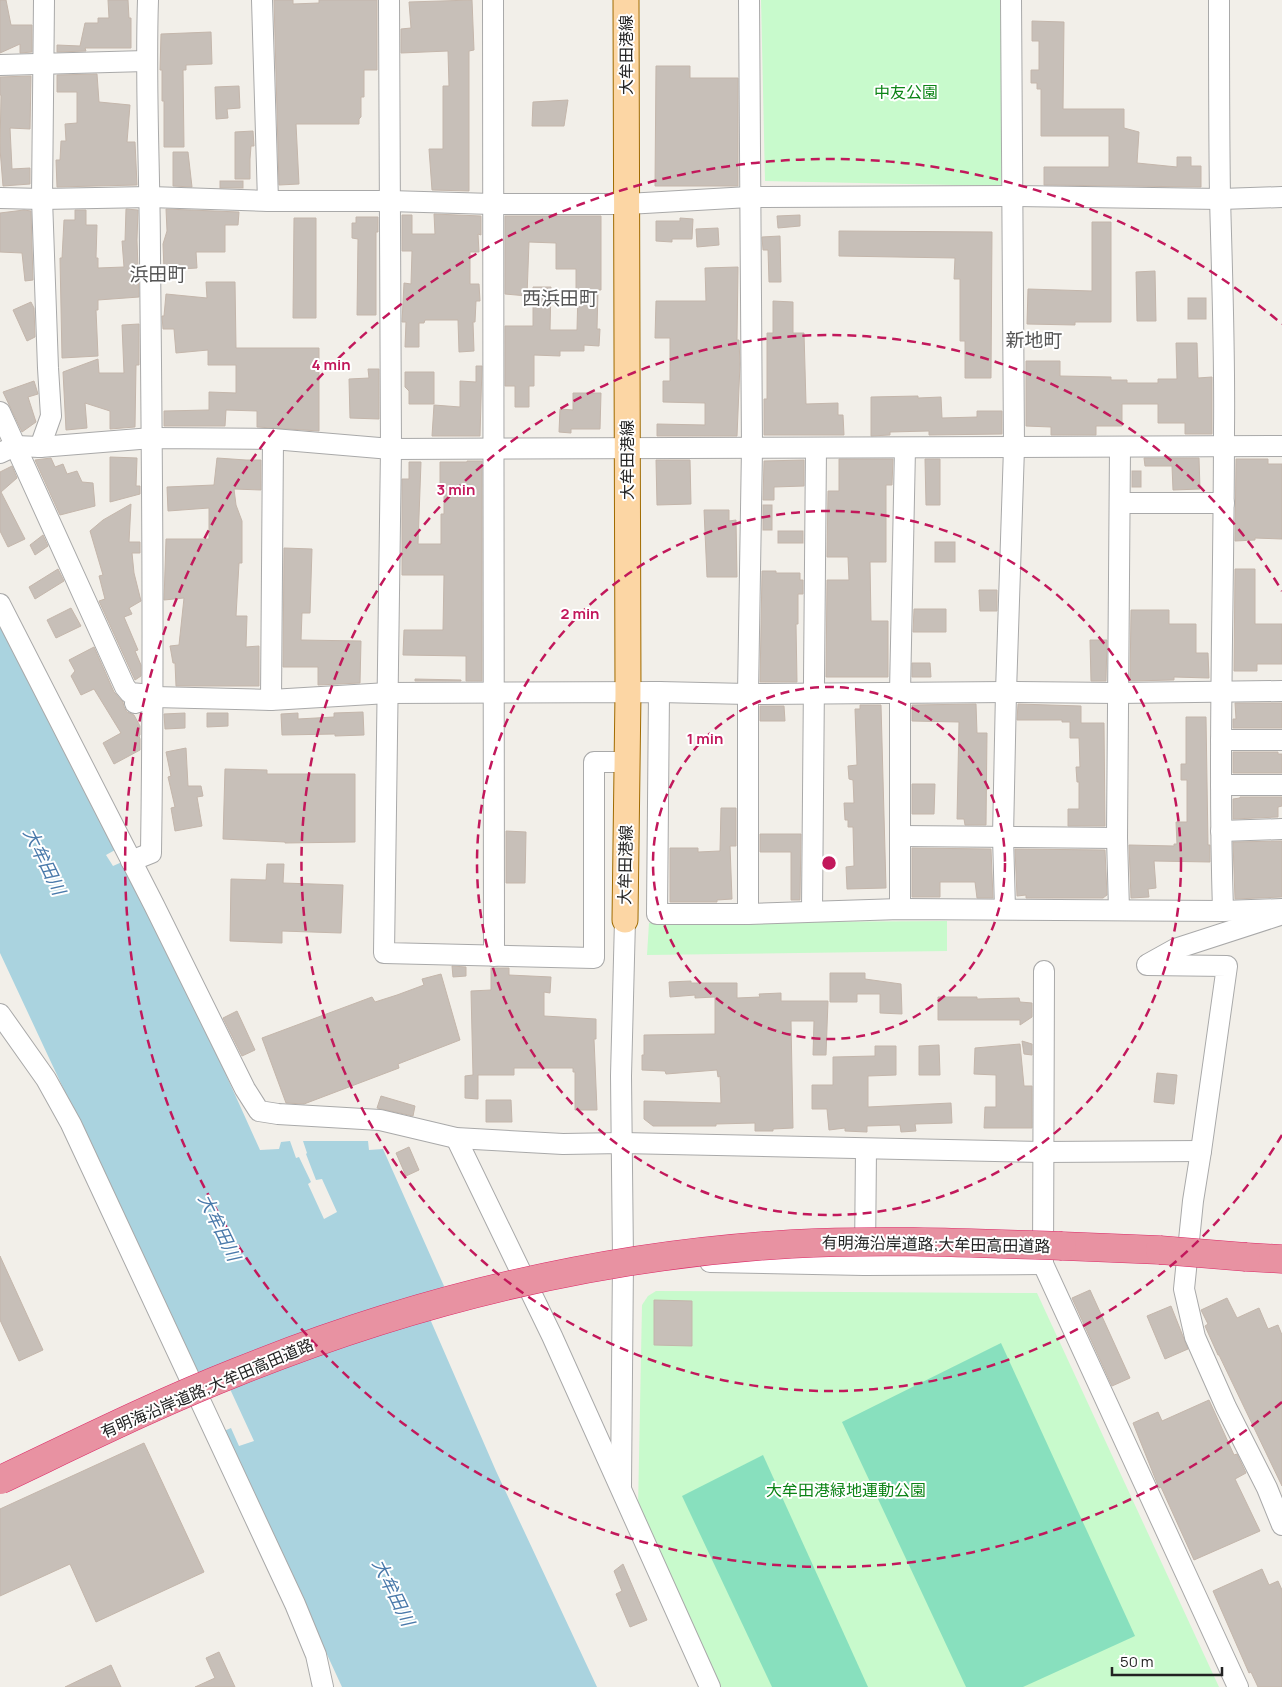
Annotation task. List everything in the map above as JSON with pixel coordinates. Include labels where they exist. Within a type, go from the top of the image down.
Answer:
[{"type":"highway","name":"有明海沿岸道路;大牟田高田道路","points":[[0,1480],[148,1409],[323,1339],[415,1310],[515,1284],[596,1268],[699,1252],[791,1244],[902,1241],[1053,1255],[1160,1250],[1282,1259]]},
{"type":"main road","name":"大牟田港線","points":[[625,920],[628,693],[626,0]]},
{"type":"street","points":[[40,448],[51,416],[42,199],[44,0]]},
{"type":"street","points":[[131,861],[151,852],[154,698],[150,197],[146,61],[148,0]]},
{"type":"street","points":[[262,0],[268,200]]},
{"type":"street","points":[[389,0],[391,449],[384,954],[594,958],[594,762],[627,762]]},
{"type":"street","points":[[494,0],[494,956]]},
{"type":"street","points":[[748,914],[748,694],[752,448],[749,0]]},
{"type":"street","points":[[1004,909],[1003,836],[1006,692],[1014,448],[1011,0]]},
{"type":"street","points":[[1219,0],[1220,199],[1224,324],[1224,503],[1220,692],[1220,831],[1223,911]]},
{"type":"street","points":[[0,65],[146,61]]},
{"type":"street","points":[[0,198],[150,197],[494,204],[627,204],[749,197],[1011,196],[1220,199],[1282,197]]},
{"type":"street","points":[[0,412],[7,450],[125,687],[130,693],[142,694],[135,703],[154,698],[272,700],[388,693],[658,692],[748,694],[1282,691]]},
{"type":"street","points":[[7,450],[152,438],[273,439],[391,449],[1282,446]]},
{"type":"street","points":[[272,700],[273,439]]},
{"type":"street","points":[[1119,910],[1117,838],[1120,447]]},
{"type":"street","points":[[812,911],[816,448]]},
{"type":"street","points":[[900,909],[900,692],[905,448]]},
{"type":"street","points":[[1120,503],[1224,503]]},
{"type":"street","points":[[0,604],[154,904],[245,1089],[259,1111],[278,1114],[380,1120],[456,1138],[563,1144],[622,1143],[1043,1152],[1201,1151]]},
{"type":"street","points":[[658,692],[657,914],[748,914],[900,909],[1223,911],[1282,909]]},
{"type":"street","points":[[1221,740],[1282,740]]},
{"type":"street","points":[[1221,785],[1282,785]]},
{"type":"street","points":[[1220,831],[1282,829]]},
{"type":"street","points":[[900,836],[1117,838]]},
{"type":"street","points":[[1282,914],[1176,949],[1146,965],[1227,966],[1193,1201],[1184,1289],[1195,1337],[1282,1525]]},
{"type":"street","points":[[621,1491],[623,1260],[620,1076],[625,920]]},
{"type":"street","points":[[1044,970],[1043,1152],[1053,1255],[1238,1687]]},
{"type":"street","points":[[0,1014],[46,1079],[71,1124],[295,1604],[316,1655],[323,1687]]},
{"type":"street","points":[[456,1138],[552,1336],[710,1687]]},
{"type":"street","points":[[864,1265],[866,1149]]},
{"type":"street","points":[[623,1260],[864,1265],[1053,1255]]},
{"type":"green space","name":"中友公園","points":[[761,0],[1003,0],[1001,186],[765,181]]},
{"type":"green space","points":[[947,921],[947,951],[647,955],[649,923]]},
{"type":"green space","name":"大牟田港緑地運動公園","points":[[656,1291],[1037,1293],[1219,1687],[719,1687],[638,1509],[642,1305],[648,1296]]},
{"type":"green space","points":[[1001,1343],[1135,1636],[1023,1687],[966,1687],[842,1422]]},
{"type":"green space","points":[[763,1455],[868,1687],[772,1687],[682,1496]]},
{"type":"water","name":"大牟田川","points":[[0,621],[115,850],[106,855],[113,866],[122,862],[190,995],[260,1150],[279,1149],[281,1142],[290,1141],[296,1158],[299,1157],[311,1182],[308,1184],[324,1219],[337,1212],[322,1179],[316,1180],[303,1141],[368,1141],[369,1150],[383,1149],[444,1286],[430,1319],[496,1471],[597,1687],[342,1687],[224,1431],[231,1428],[239,1446],[254,1441],[230,1389],[216,1396],[193,1366],[0,953]]},
{"type":"building","points":[[0,0],[6,0],[11,25],[32,25],[32,52],[20,53],[20,44],[0,53]]},
{"type":"building","points":[[108,0],[128,0],[129,18],[131,18],[131,48],[85,48],[86,51],[57,52],[57,45],[80,46],[85,23],[98,23],[98,18],[109,18]]},
{"type":"building","points":[[274,0],[293,0],[293,4],[319,3],[319,0],[377,0],[377,70],[364,70],[364,97],[361,97],[359,124],[296,124],[299,184],[279,185]]},
{"type":"building","points":[[472,0],[474,50],[469,51],[469,191],[432,190],[429,149],[443,149],[443,86],[449,86],[448,51],[401,53],[401,29],[411,28],[409,2]]},
{"type":"building","points":[[1032,21],[1064,22],[1063,109],[1124,109],[1124,128],[1139,132],[1137,163],[1177,167],[1177,157],[1191,157],[1191,166],[1201,166],[1201,187],[1044,185],[1044,167],[1109,167],[1109,136],[1041,136],[1041,89],[1037,89],[1037,83],[1031,83],[1031,70],[1039,70],[1039,41],[1032,41]]},
{"type":"building","points":[[211,32],[212,64],[186,65],[186,70],[183,70],[184,147],[164,147],[164,101],[162,101],[162,70],[160,70],[161,34]]},
{"type":"building","points":[[656,66],[690,66],[690,78],[738,78],[738,186],[655,186]]},
{"type":"building","points":[[97,74],[99,102],[130,105],[127,142],[135,142],[137,185],[57,187],[56,160],[60,160],[61,141],[66,141],[65,124],[77,123],[77,92],[57,92],[57,75]]},
{"type":"building","points":[[31,76],[30,129],[10,128],[12,169],[30,168],[30,184],[3,186],[0,149],[0,77]]},
{"type":"building","points":[[239,86],[240,108],[227,109],[228,118],[216,119],[215,87]]},
{"type":"building","points":[[568,100],[564,126],[532,126],[533,102]]},
{"type":"building","points":[[253,131],[254,146],[251,146],[250,179],[235,179],[235,132]]},
{"type":"building","points":[[173,152],[188,152],[192,187],[173,186]]},
{"type":"building","points":[[220,181],[243,181],[243,188],[220,188]]},
{"type":"building","points":[[126,209],[138,210],[139,297],[98,300],[98,310],[96,310],[98,356],[62,358],[60,258],[62,258],[64,220],[75,220],[75,210],[86,210],[86,225],[97,225],[96,258],[98,258],[98,268],[124,267],[122,241],[125,241]]},
{"type":"building","points":[[166,209],[239,212],[238,225],[225,225],[225,252],[196,252],[197,268],[164,270],[163,244],[167,231]]},
{"type":"building","points":[[31,211],[33,280],[25,281],[22,253],[0,252],[0,213]]},
{"type":"building","points":[[434,214],[481,216],[481,235],[478,234],[479,252],[470,252],[470,284],[479,284],[480,301],[476,301],[475,322],[473,322],[474,351],[459,352],[458,320],[425,320],[424,323],[419,323],[419,347],[405,347],[406,322],[402,322],[404,283],[411,284],[412,251],[402,251],[402,215],[412,215],[412,234],[435,234]]},
{"type":"building","points":[[800,215],[800,226],[778,228],[777,216]]},
{"type":"building","points":[[505,216],[601,216],[601,290],[598,290],[597,329],[600,329],[599,346],[584,345],[584,351],[560,351],[560,356],[534,355],[534,386],[529,386],[529,407],[515,407],[515,386],[505,386],[505,326],[533,326],[533,287],[551,287],[550,330],[577,330],[578,290],[576,290],[576,269],[556,269],[556,243],[529,242],[527,296],[505,294]]},
{"type":"building","points":[[356,217],[378,217],[378,232],[376,232],[376,315],[357,315],[358,239],[352,238],[352,223],[356,223]]},
{"type":"building","points":[[294,218],[316,218],[316,318],[293,318]]},
{"type":"building","points":[[680,218],[693,219],[692,239],[672,239],[672,242],[656,241],[656,221],[680,221]]},
{"type":"building","points":[[1092,222],[1111,222],[1111,322],[1075,322],[1075,325],[1027,324],[1028,289],[1092,291]]},
{"type":"building","points":[[718,228],[719,245],[697,247],[696,229]]},
{"type":"building","points":[[839,231],[992,232],[991,378],[965,378],[965,341],[960,341],[960,279],[954,279],[955,258],[839,256]]},
{"type":"building","points":[[780,236],[781,282],[769,282],[768,250],[763,250],[762,237]]},
{"type":"building","points":[[738,267],[737,340],[739,340],[740,364],[737,436],[657,436],[657,424],[705,425],[705,403],[663,402],[663,381],[670,381],[670,338],[655,338],[656,301],[706,301],[705,268]]},
{"type":"building","points":[[1155,271],[1156,321],[1137,321],[1136,272]]},
{"type":"building","points":[[206,282],[235,282],[236,348],[319,348],[319,431],[257,427],[257,411],[226,410],[225,426],[164,426],[164,411],[209,410],[209,392],[236,393],[236,365],[208,365],[208,350],[176,353],[174,329],[163,329],[162,316],[164,316],[166,294],[207,298]]},
{"type":"building","points":[[1188,298],[1206,298],[1206,319],[1188,319]]},
{"type":"building","points":[[773,301],[793,302],[793,333],[804,333],[806,404],[838,403],[838,415],[843,415],[844,435],[764,435],[764,399],[767,399],[767,333],[773,333]]},
{"type":"building","points":[[31,302],[34,308],[35,337],[27,341],[13,310]]},
{"type":"building","points":[[139,324],[139,365],[136,365],[135,427],[110,429],[110,411],[85,403],[87,428],[66,430],[63,372],[98,359],[99,373],[124,373],[122,325]]},
{"type":"building","points":[[1176,343],[1197,343],[1198,378],[1212,377],[1212,434],[1185,434],[1185,423],[1158,423],[1158,404],[1122,404],[1122,426],[1096,426],[1096,435],[1051,435],[1051,427],[1026,426],[1026,361],[1060,361],[1060,376],[1111,377],[1111,380],[1127,380],[1127,383],[1158,383],[1158,379],[1177,379]]},
{"type":"building","points":[[476,366],[482,366],[480,436],[432,436],[434,405],[460,407],[460,381],[476,382]]},
{"type":"building","points":[[368,369],[379,369],[379,419],[350,418],[349,379],[369,378]]},
{"type":"building","points":[[405,372],[434,372],[434,404],[409,404],[409,391],[405,387]]},
{"type":"building","points":[[34,381],[38,394],[28,397],[36,422],[22,432],[3,392]]},
{"type":"building","points":[[573,393],[601,393],[600,429],[571,429],[571,433],[559,432],[560,409],[573,410]]},
{"type":"building","points":[[918,396],[918,398],[941,397],[942,418],[977,417],[977,411],[1002,411],[1002,434],[929,435],[929,431],[890,432],[890,435],[871,436],[871,397]]},
{"type":"building","points":[[110,457],[137,458],[136,486],[140,486],[140,494],[110,502]]},
{"type":"building","points":[[51,458],[55,467],[63,464],[67,474],[77,471],[82,482],[93,483],[95,506],[60,515],[35,460]]},
{"type":"building","points":[[217,458],[261,460],[261,490],[234,489],[236,505],[242,521],[242,563],[239,563],[236,616],[247,616],[246,647],[259,646],[259,686],[176,686],[175,663],[173,663],[170,646],[179,645],[184,598],[164,600],[166,539],[209,539],[209,508],[168,511],[167,487],[214,485]]},
{"type":"building","points":[[1144,458],[1199,458],[1200,489],[1173,490],[1172,466],[1145,466]]},
{"type":"building","points":[[839,459],[893,459],[892,485],[886,485],[886,562],[870,562],[871,621],[888,621],[888,677],[826,677],[827,580],[849,580],[848,557],[827,557],[828,491],[839,491]]},
{"type":"building","points":[[925,459],[940,459],[940,505],[926,505]]},
{"type":"building","points":[[1236,459],[1268,459],[1268,464],[1282,464],[1282,539],[1255,538],[1255,540],[1235,541]]},
{"type":"building","points":[[656,460],[690,460],[691,504],[657,505]]},
{"type":"building","points":[[804,460],[804,486],[774,487],[774,500],[763,500],[764,461]]},
{"type":"building","points":[[482,461],[482,681],[466,681],[466,656],[403,655],[404,630],[443,630],[444,575],[402,575],[402,479],[409,479],[409,462],[421,462],[418,544],[441,544],[441,514],[444,514],[444,491],[440,492],[440,462]]},
{"type":"building","points":[[12,466],[17,478],[1,492],[25,539],[8,547],[0,531],[0,472]]},
{"type":"building","points":[[1132,471],[1141,471],[1141,487],[1132,487]]},
{"type":"building","points":[[131,504],[129,542],[140,542],[140,553],[132,553],[134,573],[141,601],[129,608],[132,614],[124,617],[138,650],[135,651],[141,665],[141,676],[135,680],[99,601],[105,599],[99,576],[103,575],[90,531],[103,520]]},
{"type":"building","points":[[763,505],[772,505],[772,530],[763,530]]},
{"type":"building","points":[[704,510],[729,510],[729,521],[736,520],[737,577],[707,577]]},
{"type":"building","points":[[778,531],[803,531],[803,543],[778,543]]},
{"type":"building","points":[[43,535],[48,546],[35,555],[30,545]]},
{"type":"building","points":[[935,542],[955,542],[955,562],[935,562]]},
{"type":"building","points":[[284,548],[312,549],[310,613],[302,613],[301,640],[361,641],[360,683],[318,685],[318,667],[283,667]]},
{"type":"building","points":[[58,569],[64,581],[35,599],[29,587]]},
{"type":"building","points":[[1235,569],[1255,569],[1255,624],[1282,624],[1282,664],[1257,664],[1257,671],[1234,671]]},
{"type":"building","points":[[762,571],[800,573],[800,580],[803,580],[803,594],[798,594],[798,624],[796,624],[797,682],[760,682]]},
{"type":"building","points":[[979,590],[997,590],[997,611],[980,611]]},
{"type":"building","points":[[71,608],[81,626],[56,638],[47,620]]},
{"type":"building","points":[[914,609],[946,609],[946,632],[913,632]]},
{"type":"building","points":[[1131,610],[1169,610],[1169,624],[1196,624],[1196,653],[1208,653],[1209,678],[1174,677],[1174,680],[1130,681]]},
{"type":"building","points":[[1090,640],[1107,640],[1106,681],[1091,681]]},
{"type":"building","points":[[94,647],[114,692],[123,702],[127,712],[134,715],[140,726],[140,750],[114,764],[103,743],[121,733],[94,689],[81,695],[71,676],[75,671],[69,660]]},
{"type":"building","points":[[912,663],[930,663],[931,677],[912,677]]},
{"type":"building","points":[[415,679],[461,680],[461,681],[415,681]]},
{"type":"building","points":[[1235,703],[1282,703],[1282,728],[1233,728],[1233,719],[1236,719]]},
{"type":"building","points":[[976,704],[977,733],[987,733],[986,825],[965,825],[964,819],[957,819],[959,722],[912,721],[912,705]]},
{"type":"building","points":[[1018,704],[1081,706],[1081,723],[1104,723],[1105,826],[1068,826],[1068,809],[1079,809],[1079,782],[1077,782],[1076,767],[1080,767],[1079,738],[1070,738],[1070,722],[1062,722],[1062,720],[1017,720]]},
{"type":"building","points":[[860,705],[881,705],[886,888],[847,889],[846,867],[854,866],[853,827],[848,827],[848,820],[845,820],[844,803],[854,803],[853,780],[849,779],[848,766],[857,765],[855,709],[860,709]]},
{"type":"building","points":[[760,706],[784,706],[785,721],[760,721]]},
{"type":"building","points":[[363,712],[364,735],[282,735],[281,714],[298,713],[298,719],[334,717],[334,713]]},
{"type":"building","points":[[185,713],[185,728],[165,729],[164,714]]},
{"type":"building","points":[[207,713],[228,713],[228,726],[207,727]]},
{"type":"building","points":[[1186,717],[1206,717],[1208,845],[1210,845],[1210,862],[1154,861],[1156,888],[1148,889],[1149,897],[1131,898],[1129,845],[1174,846],[1174,844],[1177,844],[1176,822],[1187,822],[1187,780],[1181,780],[1181,764],[1186,764]]},
{"type":"building","points":[[186,748],[188,786],[201,786],[203,796],[197,797],[202,826],[175,831],[171,808],[175,807],[168,777],[171,776],[166,752]]},
{"type":"building","points":[[1233,752],[1278,752],[1278,754],[1282,754],[1282,773],[1233,773]]},
{"type":"building","points":[[225,769],[267,770],[267,774],[355,774],[355,842],[285,843],[223,839]]},
{"type":"building","points":[[912,784],[935,784],[934,814],[912,814]]},
{"type":"building","points":[[1240,797],[1282,797],[1282,806],[1278,807],[1278,817],[1233,819],[1233,799]]},
{"type":"building","points":[[721,808],[736,808],[736,846],[730,846],[732,899],[717,900],[717,902],[670,902],[670,848],[698,848],[698,852],[720,851]]},
{"type":"building","points":[[506,831],[526,832],[525,883],[506,883]]},
{"type":"building","points":[[760,834],[801,834],[800,900],[791,900],[791,852],[760,852]]},
{"type":"building","points":[[1282,841],[1282,897],[1235,899],[1233,842]]},
{"type":"building","points":[[912,848],[991,849],[993,898],[977,898],[975,882],[940,882],[940,897],[912,897]]},
{"type":"building","points":[[1015,849],[1105,850],[1107,895],[1103,898],[1026,898],[1026,895],[1017,896]]},
{"type":"building","points":[[267,864],[284,864],[283,883],[343,885],[341,933],[282,931],[282,943],[230,941],[231,879],[266,880]]},
{"type":"building","points":[[452,966],[466,967],[466,976],[453,977]]},
{"type":"building","points":[[491,968],[509,968],[509,975],[551,977],[550,993],[544,992],[544,1016],[596,1019],[596,1039],[594,1039],[597,1110],[575,1110],[575,1072],[573,1072],[573,1068],[514,1068],[514,1075],[478,1075],[478,1099],[465,1098],[465,1076],[473,1075],[471,991],[491,990]]},
{"type":"building","points":[[830,973],[865,973],[865,979],[901,984],[902,1014],[880,1013],[880,994],[857,994],[857,1002],[830,1002]]},
{"type":"building","points":[[441,974],[460,1040],[398,1064],[399,1068],[304,1104],[286,1103],[262,1038],[372,997],[375,1002],[397,995],[424,985],[422,979]]},
{"type":"building","points":[[691,981],[691,983],[737,983],[737,998],[760,997],[759,994],[781,993],[781,1001],[828,1001],[826,1055],[813,1055],[814,1021],[791,1021],[793,1128],[755,1131],[755,1123],[716,1124],[716,1126],[653,1126],[644,1119],[644,1101],[721,1103],[720,1076],[718,1077],[717,1070],[666,1074],[665,1071],[642,1070],[644,1035],[715,1034],[715,997],[695,998],[695,995],[670,997],[669,982]]},
{"type":"building","points":[[938,997],[977,997],[977,999],[1019,998],[1020,1002],[1032,1003],[1032,1017],[1020,1025],[1020,1020],[938,1020]]},
{"type":"building","points":[[237,1011],[255,1050],[242,1056],[223,1018]]},
{"type":"building","points":[[1022,1041],[1032,1044],[1032,1055],[1024,1054]]},
{"type":"building","points":[[1020,1044],[1024,1086],[1032,1086],[1032,1128],[984,1128],[985,1107],[996,1107],[996,1075],[974,1074],[975,1048]]},
{"type":"building","points":[[939,1045],[940,1075],[919,1075],[919,1046]]},
{"type":"building","points":[[875,1046],[896,1046],[896,1075],[868,1076],[868,1107],[951,1103],[952,1123],[915,1124],[916,1131],[901,1132],[900,1125],[867,1126],[867,1132],[845,1131],[845,1128],[829,1130],[827,1109],[812,1109],[812,1085],[833,1085],[833,1057],[875,1056]]},
{"type":"building","points":[[1157,1073],[1177,1075],[1174,1104],[1154,1102]]},
{"type":"building","points":[[381,1096],[415,1106],[413,1116],[377,1108]]},
{"type":"building","points":[[486,1100],[511,1100],[512,1122],[486,1122]]},
{"type":"building","points":[[409,1147],[419,1170],[406,1176],[396,1153]]},
{"type":"building","points":[[0,1256],[43,1350],[19,1361],[0,1320]]},
{"type":"building","points":[[1090,1290],[1130,1378],[1112,1386],[1072,1298]]},
{"type":"building","points":[[1227,1298],[1237,1318],[1259,1308],[1268,1329],[1278,1325],[1282,1335],[1282,1486],[1205,1326],[1208,1324],[1201,1310]]},
{"type":"building","points":[[654,1300],[692,1301],[692,1346],[654,1345]]},
{"type":"building","points":[[1171,1306],[1188,1349],[1165,1359],[1147,1316]]},
{"type":"building","points":[[1209,1400],[1234,1455],[1237,1454],[1246,1473],[1235,1479],[1260,1531],[1194,1560],[1161,1487],[1159,1488],[1133,1423],[1158,1412],[1162,1421]]},
{"type":"building","points":[[144,1443],[204,1572],[96,1622],[70,1564],[0,1596],[0,1509]]},
{"type":"building","points":[[623,1564],[647,1620],[630,1627],[616,1594],[622,1591],[614,1571]]},
{"type":"building","points":[[1262,1569],[1269,1585],[1278,1581],[1282,1590],[1282,1687],[1258,1687],[1251,1672],[1249,1673],[1213,1591]]},
{"type":"building","points":[[219,1652],[235,1687],[195,1687],[215,1678],[206,1658]]},
{"type":"building","points":[[111,1665],[121,1687],[65,1687]]},
{"type":"district","name":"浜田町","points":[[158,274]]},
{"type":"district","name":"西浜田町","points":[[560,298]]},
{"type":"district","name":"新地町","points":[[1034,340]]}]
